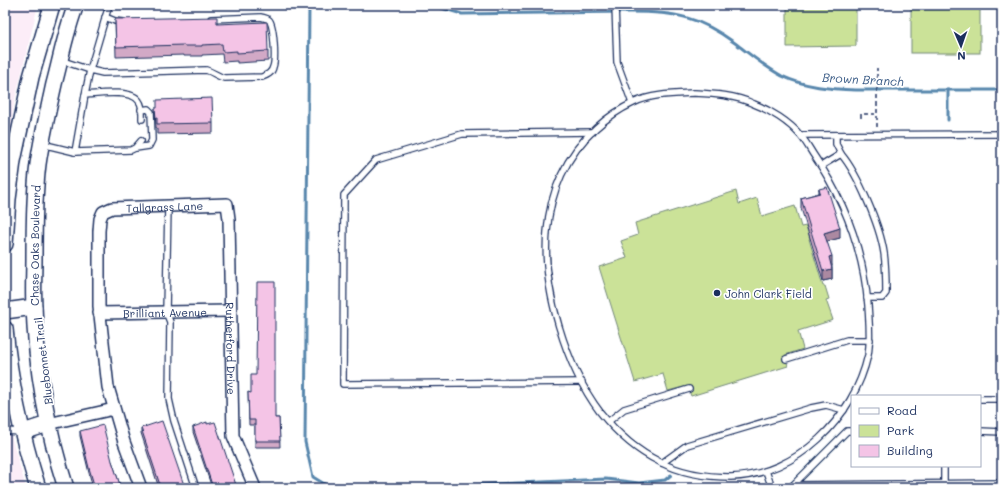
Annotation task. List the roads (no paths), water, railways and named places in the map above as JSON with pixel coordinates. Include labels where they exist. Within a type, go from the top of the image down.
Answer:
[{"type":"street","points":[[5,244],[8,199],[18,137],[31,78],[52,5]]},
{"type":"street","name":"Chase Oaks Boulevard","points":[[72,484],[56,459],[48,424],[43,398],[34,307],[35,202],[42,144],[60,60],[76,5]]},
{"type":"street","points":[[18,137],[42,144]]},
{"type":"street","name":"Tallgrass Lane","points":[[99,313],[99,231],[100,219],[103,212],[112,208],[227,204]]},
{"type":"street","name":"Rutherford Drive","points":[[227,204],[229,219],[233,436],[255,488]]},
{"type":"street","points":[[5,311],[34,307]]},
{"type":"street","name":"Brilliant Avenue","points":[[99,313],[231,311]]},
{"type":"street","points":[[99,313],[108,387],[124,442],[140,488]]},
{"type":"street","points":[[5,329],[23,432],[38,488]]},
{"type":"street","points":[[23,432],[48,424],[114,409]]},
{"type":"lane","points":[[75,152],[90,70],[109,5]]},
{"type":"lane","points":[[616,5],[617,62],[632,103]]},
{"type":"lane","points":[[105,17],[116,21],[131,21]]},
{"type":"lane","points":[[60,60],[103,73],[206,70],[212,71],[218,76],[224,78],[262,77],[271,71],[274,67],[274,61],[272,24],[269,20],[261,17],[207,19]]},
{"type":"lane","points":[[851,399],[828,430],[812,446],[785,463],[766,471],[751,475],[732,477],[713,476],[682,471],[662,463],[618,432],[592,400],[565,345],[556,316],[548,275],[546,239],[553,196],[570,158],[580,144],[616,112],[632,103],[645,98],[694,93],[727,96],[755,104],[768,111],[801,135],[838,194],[854,232],[861,260],[868,298],[870,340],[868,356],[863,372],[853,395]]},
{"type":"lane","points":[[85,95],[132,94],[139,100],[142,119]]},
{"type":"lane","points":[[42,144],[75,152],[131,150],[149,146],[152,140],[151,112],[148,110],[141,110]]},
{"type":"lane","points":[[582,382],[344,384],[344,195],[376,160],[462,134],[592,132]]},
{"type":"lane","points":[[801,135],[1002,134]]},
{"type":"lane","points":[[836,135],[836,144],[841,154],[848,162],[873,215],[884,252],[886,293],[882,298],[868,298]]},
{"type":"lane","points":[[135,148],[141,141]]},
{"type":"lane","points":[[821,166],[841,154]]},
{"type":"lane","points":[[168,206],[166,312],[170,322],[169,399],[174,421],[196,488]]},
{"type":"lane","points":[[786,359],[847,340],[870,340]]},
{"type":"lane","points":[[609,421],[624,409],[688,389]]},
{"type":"lane","points":[[981,399],[1002,399]]},
{"type":"lane","points":[[662,463],[687,445],[811,408],[826,405],[844,410]]},
{"type":"lane","points":[[851,431],[847,430],[793,484],[944,486],[1002,483]]},
{"type":"lane","points":[[5,431],[23,432]]},
{"type":"lane","points":[[981,431],[1002,432]]},
{"type":"lane","points":[[944,467],[944,486]]},
{"type":"lane","points":[[766,471],[772,488]]},
{"type":"waterway","points":[[309,5],[305,442],[313,477],[331,488]]},
{"type":"waterway","name":"Brown Branch","points":[[431,5],[462,14],[660,13],[686,17],[697,21],[722,34],[758,61],[782,76],[800,83],[828,88],[856,90],[1002,90]]},
{"type":"waterway","points":[[948,90],[948,120]]},
{"type":"waterway","points":[[443,488],[451,486],[606,479],[639,483],[665,480],[671,475]]},
{"type":"place","name":"John Clark Field","points":[[717,293]]}]
